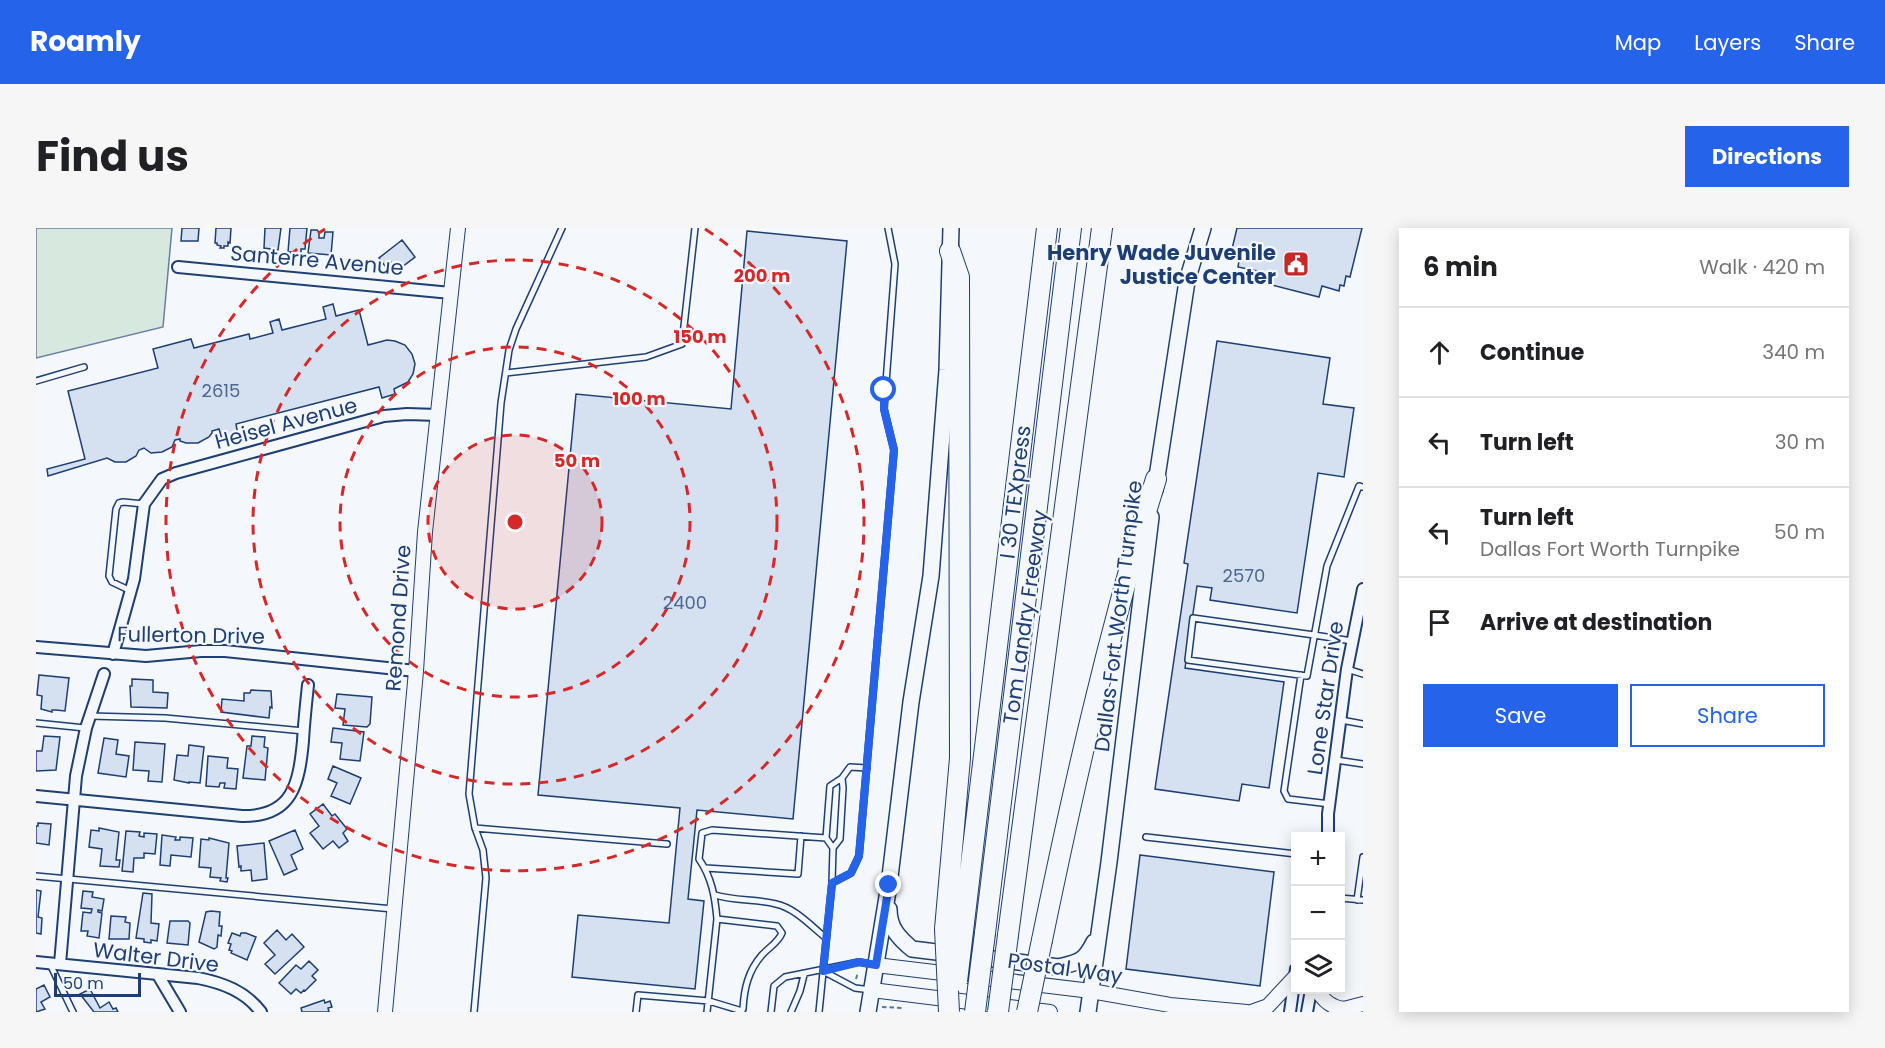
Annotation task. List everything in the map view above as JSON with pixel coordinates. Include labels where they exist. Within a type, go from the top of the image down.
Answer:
[{"type":"highway","name":"Tom Landry Freeway","points":[[954,1012],[954,930],[1047,228]]},
{"type":"highway","name":"I 30 TEXpress","points":[[975,1012],[1071,228]]},
{"type":"highway","name":"Tom Landry Freeway","points":[[998,1012],[1102,228]]},
{"type":"highway","points":[[949,1012],[954,930],[960,720],[959,278],[950,251]]},
{"type":"highway","points":[[1027,1012],[1076,778],[1134,550],[1156,479]]},
{"type":"main road","points":[[868,1012],[889,885],[911,702],[931,576],[947,370],[951,228]]},
{"type":"main road","name":"Dallas Fort Worth Turnpike","points":[[1088,1012],[1156,479],[1187,281],[1203,228]]},
{"type":"main road","points":[[889,885],[889,918],[897,936],[912,949],[1059,967],[1087,956],[1099,932]]},
{"type":"street","name":"Remond Drive","points":[[385,1012],[416,671],[425,532],[458,228]]},
{"type":"street","name":"Santerre Avenue","points":[[178,267],[451,293]]},
{"type":"street","name":"Heisel Avenue","points":[[144,504],[162,479],[176,473],[384,416],[438,415]]},
{"type":"street","points":[[113,654],[132,592],[144,504]]},
{"type":"street","name":"Lone Star Drive","points":[[1328,832],[1329,809],[1347,669],[1363,588]]},
{"type":"street","name":"Fullerton Drive","points":[[36,647],[146,656],[225,651],[416,671]]},
{"type":"street","points":[[55,964],[76,776],[86,728],[104,674]]},
{"type":"street","points":[[36,796],[242,816],[265,814],[285,802],[298,781],[308,686]]},
{"type":"street","name":"Lone Star Drive","points":[[1322,832],[1329,809]]},
{"type":"street","name":"Walter Drive","points":[[36,962],[198,978],[220,983],[237,991],[261,1012]]},
{"type":"street","name":"Postal Way","points":[[876,965],[1091,991],[1170,1005],[1249,1012]]},
{"type":"street","points":[[158,975],[180,1012]]},
{"type":"street","points":[[1249,1012],[1268,1005],[1291,978]]},
{"type":"street","points":[[872,990],[1050,1012]]},
{"type":"street","points":[[1290,1012],[1292,994]]},
{"type":"street","points":[[1307,1012],[1310,994]]},
{"type":"street","points":[[1320,994],[1334,1007],[1344,1009]]},
{"type":"street","points":[[1329,1012],[1363,1004]]},
{"type":"lane","points":[[474,1012],[486,878],[483,850],[475,828],[469,794],[501,404],[509,350],[516,328],[562,228]]},
{"type":"lane","points":[[506,372],[646,357],[682,344],[695,228]]},
{"type":"lane","points":[[832,883],[851,873],[859,856],[867,768],[894,450],[884,409],[895,264],[888,228]]},
{"type":"lane","points":[[36,381],[84,367]]},
{"type":"lane","points":[[1352,640],[1314,635],[1193,618],[1188,660],[1307,676],[1314,635],[1327,566],[1363,478]]},
{"type":"lane","points":[[132,592],[112,582],[109,576],[116,509],[119,503],[123,502],[144,504]]},
{"type":"lane","points":[[1347,669],[1363,674]]},
{"type":"lane","points":[[1300,675],[1284,791],[1288,799],[1329,809]]},
{"type":"lane","points":[[90,716],[165,718],[304,731]]},
{"type":"lane","points":[[1341,720],[1363,724]]},
{"type":"lane","points":[[36,723],[86,728]]},
{"type":"lane","points":[[1335,760],[1363,764]]},
{"type":"lane","points":[[834,848],[826,838],[830,786],[842,778],[850,767],[867,768]]},
{"type":"lane","points":[[819,1012],[834,848],[840,839],[842,778]]},
{"type":"lane","points":[[475,828],[667,844]]},
{"type":"lane","points":[[708,1012],[717,919],[715,895],[706,868],[699,859],[702,833],[712,830],[826,838]]},
{"type":"lane","points":[[706,868],[798,874],[801,837]]},
{"type":"lane","points":[[1146,837],[1291,853]]},
{"type":"lane","points":[[1345,898],[1360,900],[1363,857]]},
{"type":"lane","points":[[36,876],[394,909]]},
{"type":"lane","points":[[715,895],[777,904],[788,908],[826,938]]},
{"type":"lane","points":[[636,1012],[638,995],[708,1001],[742,1011],[744,988],[749,975],[763,954],[779,940],[783,933],[777,926],[717,919]]},
{"type":"lane","points":[[771,1012],[774,986],[785,977],[804,975],[859,962],[876,965]]},
{"type":"lane","points":[[55,964],[73,1012]]},
{"type":"lane","points":[[823,971],[855,988],[872,990]]},
{"type":"lane","points":[[791,1012],[800,992],[804,975]]},
{"type":"path","points":[[856,979],[858,972]]},
{"type":"shaded area","points":[[36,228],[172,228],[163,327],[36,358]]},
{"type":"building","points":[[182,228],[199,228],[198,241],[181,241]]},
{"type":"building","points":[[216,228],[231,228],[228,246],[220,248],[221,246],[215,243]]},
{"type":"building","points":[[265,228],[281,228],[278,250],[264,248]]},
{"type":"building","points":[[290,228],[307,228],[305,249],[301,249],[301,254],[295,253],[295,257],[291,257],[291,252],[288,252]]},
{"type":"building","name":"Henry Wade Juvenile Justice Center","points":[[1237,228],[1362,228],[1350,277],[1346,276],[1344,286],[1340,285],[1339,291],[1322,286],[1319,297],[1256,281],[1258,271],[1238,267],[1239,261],[1235,259],[1237,250],[1232,249]]},
{"type":"building","points":[[311,230],[319,232],[319,238],[324,238],[325,232],[333,232],[331,255],[308,253]]},
{"type":"building","points":[[747,231],[847,241],[793,819],[697,810],[688,899],[704,901],[695,989],[572,977],[578,915],[669,923],[680,808],[538,795],[576,394],[731,409]]},
{"type":"building","points":[[402,240],[415,257],[398,270],[391,262],[385,266],[379,258]]},
{"type":"building","points":[[333,304],[336,316],[359,310],[368,345],[387,340],[395,341],[405,345],[412,354],[415,364],[413,374],[408,382],[394,389],[395,394],[382,398],[379,387],[236,424],[238,435],[222,439],[219,429],[212,431],[209,437],[198,443],[175,440],[172,447],[162,452],[151,453],[144,448],[126,462],[115,462],[107,458],[48,476],[47,469],[85,459],[68,391],[158,368],[153,349],[191,339],[194,348],[249,334],[250,339],[273,333],[270,322],[279,319],[282,330],[326,319],[323,307]]},
{"type":"building","points":[[1217,341],[1330,358],[1323,404],[1354,408],[1344,477],[1318,473],[1297,613],[1210,600],[1212,588],[1197,586],[1185,668],[1284,682],[1269,788],[1242,784],[1239,801],[1155,789],[1188,564],[1184,563]]},
{"type":"building","points":[[39,675],[69,678],[65,711],[52,710],[52,712],[41,709],[42,696],[37,695]]},
{"type":"building","points":[[132,679],[153,680],[153,692],[168,693],[167,708],[131,707]]},
{"type":"building","points":[[251,690],[271,691],[272,708],[270,707],[269,718],[221,712],[222,699],[244,701],[244,693],[250,693]]},
{"type":"building","points":[[337,694],[372,697],[370,724],[367,727],[343,725],[345,709],[335,708]]},
{"type":"building","points":[[333,728],[364,732],[360,761],[340,759],[342,743],[331,742]]},
{"type":"building","points":[[44,736],[60,737],[56,770],[36,771],[36,751],[42,751]]},
{"type":"building","points":[[252,736],[265,737],[264,747],[268,748],[265,780],[243,778],[247,746],[251,746]]},
{"type":"building","points":[[104,738],[118,740],[116,754],[129,756],[126,777],[98,773]]},
{"type":"building","points":[[135,742],[165,744],[162,782],[148,781],[149,771],[133,770]]},
{"type":"building","points":[[189,745],[204,747],[200,783],[174,780],[177,755],[188,756]]},
{"type":"building","points":[[208,756],[228,758],[227,768],[238,769],[236,789],[224,788],[225,783],[220,783],[219,787],[206,786]]},
{"type":"building","points":[[333,766],[361,778],[350,804],[331,796],[337,783],[328,779]]},
{"type":"building","points":[[323,804],[332,816],[335,814],[347,829],[343,833],[348,841],[339,848],[333,841],[323,849],[310,833],[319,826],[310,814]]},
{"type":"building","points":[[38,823],[51,824],[49,845],[36,843]]},
{"type":"building","points":[[99,828],[119,832],[116,860],[120,860],[119,867],[100,866],[102,849],[89,847],[91,830],[99,831]]},
{"type":"building","points":[[295,830],[303,849],[291,855],[297,869],[284,875],[269,841]]},
{"type":"building","points":[[126,831],[140,832],[139,836],[144,837],[144,833],[157,834],[155,854],[144,853],[144,858],[134,858],[133,872],[122,871]]},
{"type":"building","points":[[162,835],[176,837],[175,840],[180,840],[180,837],[193,838],[191,857],[171,855],[170,866],[160,865]]},
{"type":"building","points":[[209,838],[229,843],[227,882],[220,881],[221,878],[210,877],[211,868],[199,867],[201,839],[209,840]]},
{"type":"building","points":[[264,843],[267,879],[252,881],[251,870],[241,871],[241,866],[239,867],[237,846]]},
{"type":"building","points":[[1140,855],[1274,872],[1260,986],[1126,969]]},
{"type":"building","points":[[36,890],[41,891],[38,917],[42,918],[41,934],[36,933]]},
{"type":"building","points":[[83,891],[93,892],[92,897],[104,899],[102,911],[98,910],[102,913],[99,938],[87,936],[88,931],[81,931],[83,912],[91,913],[92,909],[81,908]]},
{"type":"building","points":[[143,893],[152,894],[151,923],[159,924],[157,941],[151,940],[151,943],[136,938]]},
{"type":"building","points":[[206,912],[220,912],[219,926],[222,926],[221,936],[218,935],[217,947],[214,949],[199,942]]},
{"type":"building","points":[[111,916],[126,917],[125,922],[130,923],[129,939],[109,939]]},
{"type":"building","points":[[170,921],[190,923],[188,945],[167,943]]},
{"type":"building","points":[[277,930],[286,940],[292,934],[304,947],[275,974],[265,964],[275,955],[264,943]]},
{"type":"building","points":[[232,933],[240,936],[241,933],[246,933],[256,937],[247,960],[229,950],[231,944],[228,943]]},
{"type":"building","points":[[309,961],[318,970],[312,976],[316,980],[305,991],[301,993],[296,989],[291,994],[279,983],[296,965],[301,969]]},
{"type":"building","points":[[44,985],[50,997],[41,1002],[45,1009],[36,1012],[36,989]]},
{"type":"building","points":[[90,989],[100,1008],[109,1002],[118,1012],[94,1012],[80,994]]},
{"type":"building","points":[[324,1000],[325,1003],[330,1001],[332,1007],[328,1008],[329,1012],[302,1012],[301,1008]]},
{"type":"place","name":"Henry Wade Juvenile Justice Center","points":[[1296,264]]},
{"type":"route","points":[[884,390],[884,409],[894,450],[859,856],[851,873],[832,883],[823,971],[859,962],[876,965],[889,885]]}]
